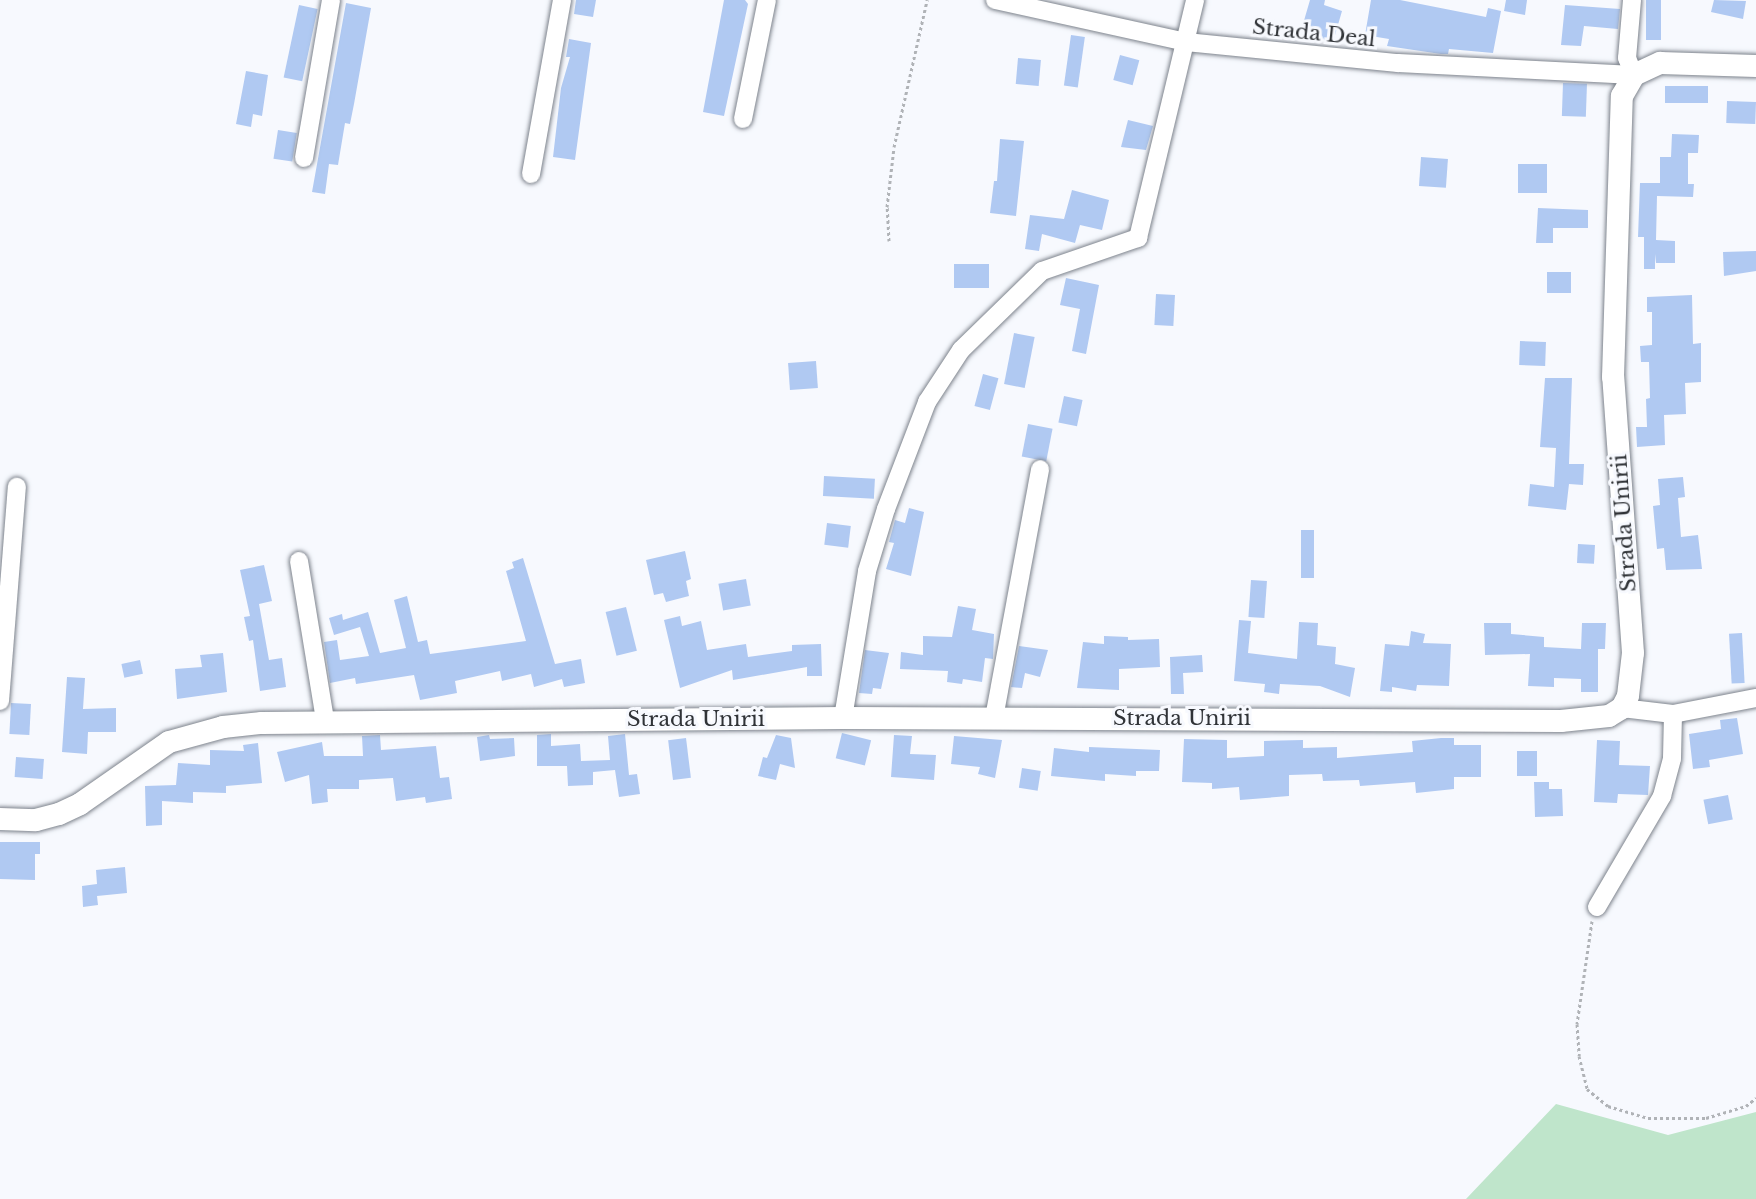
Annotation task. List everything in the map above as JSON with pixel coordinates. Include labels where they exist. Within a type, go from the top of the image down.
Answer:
[{"type":"main road","points":[[1634,75],[1647,67],[1672,62],[1756,66]]},
{"type":"main road","name":"Strada Unirii","points":[[0,819],[36,820],[59,814],[80,804],[155,750],[186,736],[239,725],[325,720],[843,718],[1561,721],[1593,720],[1622,708],[1631,685],[1634,653],[1612,338],[1621,110],[1625,86],[1634,75]]},
{"type":"street","points":[[303,158],[332,0]]},
{"type":"street","points":[[531,174],[562,0]]},
{"type":"street","points":[[744,119],[767,0]]},
{"type":"street","name":"Strada Deal","points":[[994,0],[1028,3],[1186,42],[1398,63],[1634,75]]},
{"type":"street","points":[[843,718],[867,571],[886,509],[927,402],[961,351],[1042,271],[1138,238],[1195,0]]},
{"type":"street","points":[[1632,0],[1627,58],[1634,75]]},
{"type":"street","points":[[994,718],[1040,469]]},
{"type":"street","points":[[0,701],[17,487]]},
{"type":"street","points":[[299,561],[325,720]]},
{"type":"street","points":[[1622,708],[1673,714],[1756,698]]},
{"type":"street","points":[[1597,907],[1662,796],[1672,758],[1673,714]]},
{"type":"path","points":[[890,241],[887,207],[894,147],[927,0]]},
{"type":"path","points":[[1597,907],[1585,953],[1577,1024],[1579,1056],[1587,1089],[1608,1106],[1648,1118],[1706,1118],[1746,1106],[1756,1098]]},
{"type":"green space","points":[[1556,1104],[1668,1135],[1756,1112],[1756,1199],[1466,1199]]},
{"type":"building","points":[[576,0],[596,0],[593,17],[574,14]]},
{"type":"building","points":[[724,0],[745,0],[748,4],[724,116],[703,112]]},
{"type":"building","points":[[1310,0],[1325,0],[1324,5],[1342,11],[1333,42],[1317,38],[1319,29],[1303,24]]},
{"type":"building","points":[[1371,0],[1400,0],[1486,17],[1488,8],[1501,11],[1493,53],[1449,49],[1448,54],[1441,54],[1387,46],[1389,39],[1365,35]]},
{"type":"building","points":[[1506,0],[1527,0],[1525,15],[1504,11]]},
{"type":"building","points":[[1646,0],[1661,0],[1661,40],[1646,40]]},
{"type":"building","points":[[1714,0],[1746,1],[1743,19],[1711,12]]},
{"type":"building","points":[[346,3],[371,8],[350,124],[345,123],[338,165],[329,164],[325,194],[312,192]]},
{"type":"building","points":[[299,5],[318,9],[302,81],[284,77]]},
{"type":"building","points":[[1565,5],[1620,9],[1618,29],[1584,26],[1581,46],[1561,45]]},
{"type":"building","points":[[1071,35],[1085,37],[1078,87],[1064,86]]},
{"type":"building","points":[[569,39],[591,43],[575,160],[553,157],[561,88],[570,57],[566,57]]},
{"type":"building","points":[[1120,55],[1139,60],[1133,85],[1113,80]]},
{"type":"building","points":[[1018,58],[1041,60],[1039,86],[1016,84]]},
{"type":"building","points":[[246,71],[268,75],[262,116],[253,114],[251,127],[236,124]]},
{"type":"building","points":[[1563,83],[1587,84],[1586,117],[1562,116]]},
{"type":"building","points":[[1665,86],[1708,86],[1708,103],[1665,103]]},
{"type":"building","points":[[1727,101],[1756,102],[1755,124],[1726,123]]},
{"type":"building","points":[[1128,120],[1153,126],[1146,150],[1121,147]]},
{"type":"building","points":[[278,130],[297,133],[292,162],[273,159]]},
{"type":"building","points":[[1672,134],[1699,135],[1698,153],[1688,153],[1688,184],[1694,184],[1693,197],[1657,196],[1656,240],[1675,241],[1675,263],[1656,263],[1655,254],[1655,269],[1644,269],[1644,237],[1638,237],[1640,183],[1660,183],[1660,157],[1671,157]]},
{"type":"building","points":[[1000,139],[1024,141],[1016,216],[990,213],[994,181],[997,181]]},
{"type":"building","points":[[1421,157],[1448,159],[1446,188],[1419,186]]},
{"type":"building","points":[[1518,164],[1547,164],[1547,193],[1518,193]]},
{"type":"building","points":[[1072,190],[1109,200],[1102,230],[1080,225],[1075,243],[1042,234],[1039,251],[1025,249],[1030,215],[1064,219]]},
{"type":"building","points":[[1538,208],[1588,210],[1588,228],[1553,228],[1553,243],[1536,243]]},
{"type":"building","points":[[1756,251],[1756,271],[1724,276],[1723,252]]},
{"type":"building","points":[[954,264],[989,264],[989,288],[954,288]]},
{"type":"building","points":[[1547,272],[1571,272],[1571,293],[1547,293]]},
{"type":"building","points":[[1066,278],[1099,285],[1086,354],[1072,351],[1080,309],[1060,305]]},
{"type":"building","points":[[1156,294],[1175,295],[1173,326],[1154,325]]},
{"type":"building","points":[[1692,295],[1693,344],[1701,343],[1701,382],[1685,383],[1686,414],[1664,415],[1665,445],[1637,447],[1636,427],[1647,427],[1646,399],[1650,398],[1649,362],[1641,362],[1640,346],[1652,345],[1652,312],[1647,312],[1647,297]]},
{"type":"building","points":[[1014,333],[1035,337],[1025,388],[1004,384]]},
{"type":"building","points":[[1520,341],[1546,342],[1545,366],[1519,365]]},
{"type":"building","points":[[816,361],[818,388],[790,390],[788,363]]},
{"type":"building","points":[[983,374],[998,378],[990,410],[974,406]]},
{"type":"building","points":[[1545,378],[1572,378],[1569,464],[1584,464],[1583,485],[1569,484],[1566,510],[1528,506],[1530,484],[1554,487],[1556,448],[1540,447]]},
{"type":"building","points":[[1064,396],[1083,400],[1077,426],[1058,422]]},
{"type":"building","points":[[1028,424],[1053,429],[1046,461],[1022,456]]},
{"type":"building","points":[[824,476],[875,479],[874,499],[823,496]]},
{"type":"building","points":[[1683,477],[1685,497],[1678,498],[1681,537],[1698,535],[1702,569],[1666,570],[1664,548],[1657,549],[1653,506],[1660,505],[1658,479]]},
{"type":"building","points":[[909,508],[924,512],[911,576],[886,569],[894,543],[889,542],[895,520],[905,523]]},
{"type":"building","points":[[827,523],[851,526],[848,548],[824,545]]},
{"type":"building","points":[[1301,530],[1314,530],[1314,578],[1301,578]]},
{"type":"building","points":[[1578,544],[1595,545],[1594,564],[1577,563]]},
{"type":"building","points":[[685,551],[691,579],[686,581],[689,596],[666,602],[663,593],[654,595],[646,560]]},
{"type":"building","points":[[523,558],[555,664],[581,659],[585,683],[564,687],[562,679],[534,687],[531,674],[502,681],[500,671],[455,681],[457,693],[420,700],[414,675],[356,684],[355,678],[330,683],[324,642],[337,640],[340,660],[369,656],[360,627],[334,635],[329,618],[342,614],[343,620],[368,612],[380,653],[406,648],[394,600],[407,596],[418,642],[427,640],[430,654],[526,641],[506,571],[514,568],[512,562]]},
{"type":"building","points":[[264,565],[272,601],[259,604],[269,660],[282,658],[286,687],[260,691],[253,640],[249,641],[244,617],[250,616],[240,570]]},
{"type":"building","points":[[746,579],[751,606],[723,610],[718,584]]},
{"type":"building","points":[[1251,580],[1267,581],[1264,618],[1248,617]]},
{"type":"building","points":[[958,606],[976,609],[972,630],[994,634],[993,659],[985,658],[982,682],[963,679],[962,684],[947,682],[948,671],[900,669],[901,652],[923,655],[923,636],[952,637]]},
{"type":"building","points":[[626,607],[637,651],[617,656],[606,612]]},
{"type":"building","points":[[680,616],[682,626],[701,621],[707,650],[746,644],[748,657],[792,651],[792,645],[821,644],[822,676],[807,676],[807,667],[733,680],[732,670],[680,688],[664,620]]},
{"type":"building","points":[[1239,620],[1251,621],[1248,653],[1297,659],[1299,622],[1318,623],[1317,645],[1336,647],[1335,664],[1355,668],[1350,697],[1320,686],[1280,684],[1279,694],[1264,692],[1265,684],[1234,681]]},
{"type":"building","points":[[1484,623],[1511,623],[1511,634],[1544,637],[1544,647],[1581,649],[1582,623],[1606,623],[1605,649],[1598,649],[1598,692],[1581,692],[1581,679],[1554,678],[1554,687],[1528,686],[1530,654],[1485,655]]},
{"type":"building","points":[[1411,631],[1425,634],[1423,643],[1451,644],[1449,686],[1417,685],[1416,691],[1392,687],[1392,692],[1380,691],[1385,644],[1409,646]]},
{"type":"building","points":[[1742,633],[1745,683],[1732,684],[1729,634]]},
{"type":"building","points":[[1104,636],[1128,637],[1128,640],[1159,639],[1160,667],[1119,669],[1119,690],[1077,688],[1083,642],[1104,644]]},
{"type":"building","points":[[1019,646],[1048,650],[1040,677],[1025,673],[1022,688],[1011,687]]},
{"type":"building","points":[[865,650],[889,653],[881,689],[873,688],[872,694],[859,693]]},
{"type":"building","points":[[223,653],[227,692],[177,699],[175,669],[202,667],[200,655]]},
{"type":"building","points":[[1202,655],[1203,672],[1183,673],[1184,694],[1171,694],[1170,657]]},
{"type":"building","points":[[140,660],[143,674],[124,678],[121,664]]},
{"type":"building","points":[[67,677],[85,678],[83,709],[116,708],[116,732],[88,732],[87,754],[62,752]]},
{"type":"building","points":[[11,703],[31,704],[29,735],[9,734]]},
{"type":"building","points":[[1737,718],[1743,754],[1709,760],[1710,767],[1693,769],[1689,734],[1721,729],[1720,720]]},
{"type":"building","points":[[842,733],[871,740],[865,765],[836,758]]},
{"type":"building","points":[[551,734],[551,746],[580,744],[581,761],[610,760],[608,736],[625,734],[629,775],[637,774],[640,794],[619,797],[615,770],[593,772],[593,785],[568,786],[567,766],[537,766],[537,735]]},
{"type":"building","points":[[380,735],[381,750],[436,746],[440,778],[449,777],[452,799],[426,803],[425,797],[396,801],[393,778],[359,780],[359,789],[327,789],[328,802],[312,804],[309,775],[285,782],[277,752],[322,742],[324,756],[363,756],[362,736]]},
{"type":"building","points":[[489,735],[490,739],[514,738],[515,756],[480,761],[477,737]]},
{"type":"building","points":[[776,735],[791,738],[795,768],[780,764],[776,780],[758,776],[763,757],[767,758]]},
{"type":"building","points":[[894,735],[912,736],[910,754],[936,755],[934,780],[891,777]]},
{"type":"building","points":[[954,736],[1002,740],[995,778],[978,774],[980,767],[951,764]]},
{"type":"building","points":[[686,738],[691,778],[673,780],[668,740]]},
{"type":"building","points":[[1454,738],[1454,745],[1481,745],[1481,777],[1454,777],[1454,789],[1416,793],[1415,782],[1360,786],[1359,780],[1323,781],[1322,774],[1289,775],[1289,796],[1240,800],[1239,787],[1212,789],[1212,783],[1182,782],[1184,739],[1227,740],[1227,758],[1264,756],[1264,741],[1303,740],[1303,748],[1337,747],[1337,758],[1413,752],[1412,741]]},
{"type":"building","points":[[1597,740],[1620,741],[1619,765],[1650,766],[1648,795],[1618,794],[1617,803],[1594,802]]},
{"type":"building","points":[[258,743],[262,783],[226,786],[226,793],[193,792],[193,803],[162,801],[162,825],[146,826],[145,786],[176,785],[178,763],[210,765],[210,750],[244,751],[243,745]]},
{"type":"building","points":[[1089,747],[1160,750],[1159,771],[1136,771],[1136,776],[1105,774],[1105,781],[1051,776],[1054,748],[1089,752]]},
{"type":"building","points":[[1517,751],[1537,751],[1537,776],[1517,776]]},
{"type":"building","points":[[16,757],[44,759],[43,779],[15,777]]},
{"type":"building","points":[[1022,768],[1041,771],[1038,791],[1019,788]]},
{"type":"building","points":[[1534,782],[1549,782],[1549,789],[1562,789],[1563,816],[1535,817]]},
{"type":"building","points":[[1728,795],[1733,820],[1708,824],[1703,800]]},
{"type":"building","points":[[0,842],[40,842],[40,854],[35,854],[35,880],[0,879]]},
{"type":"building","points":[[125,867],[127,893],[97,896],[98,905],[83,907],[82,886],[97,884],[96,870]]}]
